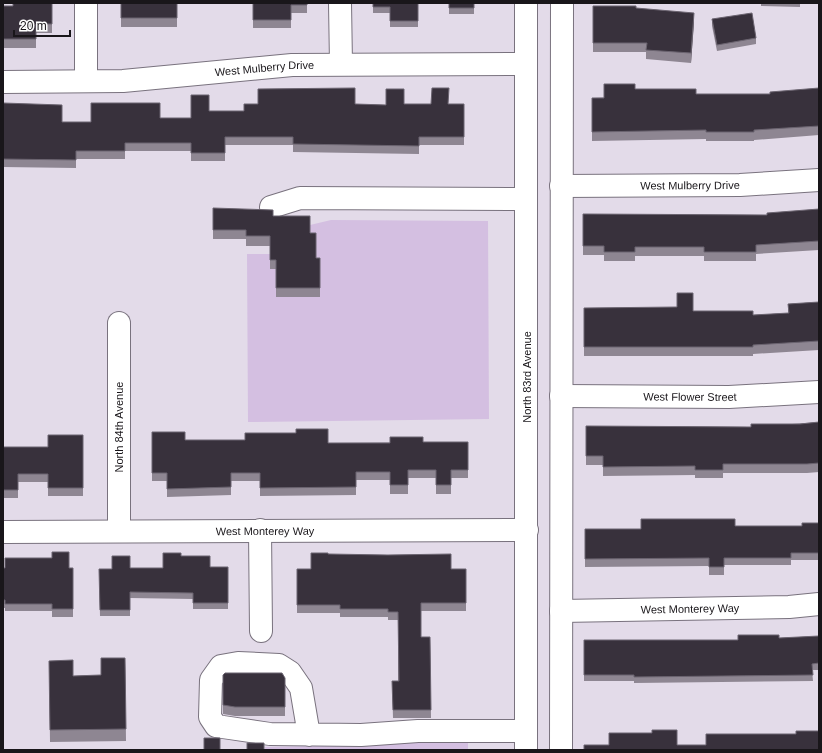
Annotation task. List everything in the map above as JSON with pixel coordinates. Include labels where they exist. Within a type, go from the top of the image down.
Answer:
[{"type":"street","points":[[86,3],[86,81]]},
{"type":"street","points":[[340,3],[341,64]]},
{"type":"street","name":"North 83rd Avenue","points":[[526,3],[526,741]]},
{"type":"street","points":[[561,750],[562,3]]},
{"type":"street","name":"West Mulberry Drive","points":[[3,82],[158,78],[292,65],[526,64]]},
{"type":"street","name":"West Mulberry Drive","points":[[561,186],[740,184],[819,180]]},
{"type":"street","points":[[271,207],[300,198],[526,199]]},
{"type":"street","name":"North 84th Avenue","points":[[119,322],[119,531]]},
{"type":"street","name":"West Flower Street","points":[[561,396],[729,397],[819,392]]},
{"type":"street","points":[[260,530],[261,631]]},
{"type":"street","name":"West Monterey Way","points":[[3,532],[526,530]]},
{"type":"street","name":"West Monterey Way","points":[[561,611],[789,608],[819,604]]},
{"type":"street","points":[[310,735],[301,688],[290,672],[279,665],[238,663],[221,666],[211,680],[210,717],[216,726],[270,734],[310,735],[361,735],[418,731],[526,741]]},
{"type":"shaded area","points":[[331,220],[488,221],[489,419],[248,422],[247,254],[270,254],[276,269],[276,297],[320,297],[310,242],[310,225]]},
{"type":"shaded area","points":[[468,735],[468,750],[265,750],[265,747],[362,745]]},
{"type":"building","points":[[13,3],[52,3],[52,24],[36,24],[36,39],[3,39],[3,6],[13,6]]},
{"type":"building","points":[[121,3],[177,3],[177,18],[121,18]]},
{"type":"building","points":[[253,3],[307,3],[307,5],[291,5],[291,20],[253,20]]},
{"type":"building","points":[[373,3],[418,3],[418,21],[390,21],[390,7],[373,7]]},
{"type":"building","points":[[449,3],[474,3],[474,8],[449,8]]},
{"type":"building","points":[[593,6],[636,6],[636,8],[694,13],[691,53],[646,50],[647,43],[593,43]]},
{"type":"building","points":[[752,13],[756,38],[717,45],[712,19]]},
{"type":"building","points":[[604,84],[635,84],[635,89],[696,89],[696,94],[770,94],[770,92],[819,88],[819,126],[754,130],[754,132],[706,132],[706,130],[592,132],[592,98],[604,98]]},
{"type":"building","points":[[355,88],[355,104],[386,105],[386,89],[404,89],[404,104],[431,104],[432,88],[449,88],[448,104],[464,104],[464,137],[419,137],[419,146],[293,144],[293,137],[225,137],[225,153],[191,153],[191,143],[125,143],[125,151],[76,151],[76,160],[3,159],[3,103],[62,105],[62,122],[91,122],[91,103],[160,103],[160,118],[191,118],[191,95],[209,95],[209,111],[244,111],[244,104],[258,104],[258,89]]},
{"type":"building","points":[[213,208],[273,210],[273,216],[310,216],[310,233],[316,233],[316,258],[320,258],[320,288],[276,288],[276,260],[270,260],[270,236],[246,236],[246,230],[213,230]]},
{"type":"building","points":[[819,209],[819,241],[756,245],[756,252],[704,252],[704,247],[635,247],[635,252],[604,252],[604,246],[583,246],[583,214],[767,215],[767,213]]},
{"type":"building","points":[[677,293],[693,293],[693,311],[753,311],[753,315],[789,313],[788,304],[819,302],[819,341],[753,345],[753,347],[584,347],[584,308],[677,307]]},
{"type":"building","points":[[819,422],[819,463],[723,464],[723,470],[695,470],[695,466],[603,467],[603,456],[586,456],[586,426],[751,427],[751,424],[800,424]]},
{"type":"building","points":[[296,429],[328,429],[328,443],[390,443],[390,437],[423,437],[423,442],[468,442],[468,470],[451,470],[451,485],[436,485],[436,470],[408,470],[408,485],[390,485],[390,472],[356,472],[356,487],[260,488],[260,473],[231,473],[231,487],[167,489],[167,473],[152,473],[152,432],[185,432],[185,440],[245,440],[245,433],[296,433]]},
{"type":"building","points":[[48,435],[83,435],[83,488],[48,488],[48,474],[18,474],[18,490],[3,490],[3,447],[48,447]]},
{"type":"building","points":[[641,519],[735,519],[735,526],[802,526],[802,523],[819,523],[819,553],[791,553],[791,558],[724,558],[724,567],[709,567],[709,558],[585,559],[585,529],[641,529]]},
{"type":"building","points":[[52,552],[69,552],[69,568],[73,568],[73,609],[52,609],[52,604],[5,604],[5,600],[3,600],[3,568],[5,568],[5,558],[52,558]]},
{"type":"building","points":[[163,553],[181,553],[181,556],[210,556],[210,567],[228,567],[228,603],[193,603],[193,593],[130,592],[130,610],[100,610],[99,569],[112,569],[112,556],[130,556],[130,568],[163,568]]},
{"type":"building","points":[[311,553],[388,555],[451,554],[451,569],[466,569],[466,603],[421,603],[421,637],[430,637],[431,710],[393,710],[392,681],[399,681],[398,612],[388,612],[388,609],[340,609],[340,605],[297,605],[297,569],[311,569]]},
{"type":"building","points":[[738,635],[779,635],[779,638],[819,636],[819,663],[812,664],[813,675],[634,677],[634,675],[584,675],[584,640],[738,640]]},
{"type":"building","points":[[101,658],[125,658],[126,729],[50,730],[49,661],[73,660],[73,676],[101,675]]},
{"type":"building","points":[[225,673],[282,673],[285,678],[285,707],[235,707],[223,705],[223,675]]},
{"type":"building","points":[[652,730],[677,730],[677,745],[706,745],[706,734],[796,734],[796,731],[819,731],[819,750],[584,750],[584,745],[609,745],[609,733],[652,733]]},
{"type":"building","points":[[204,738],[220,738],[220,750],[204,750]]},
{"type":"building","points":[[247,743],[264,743],[264,750],[247,750]]}]
